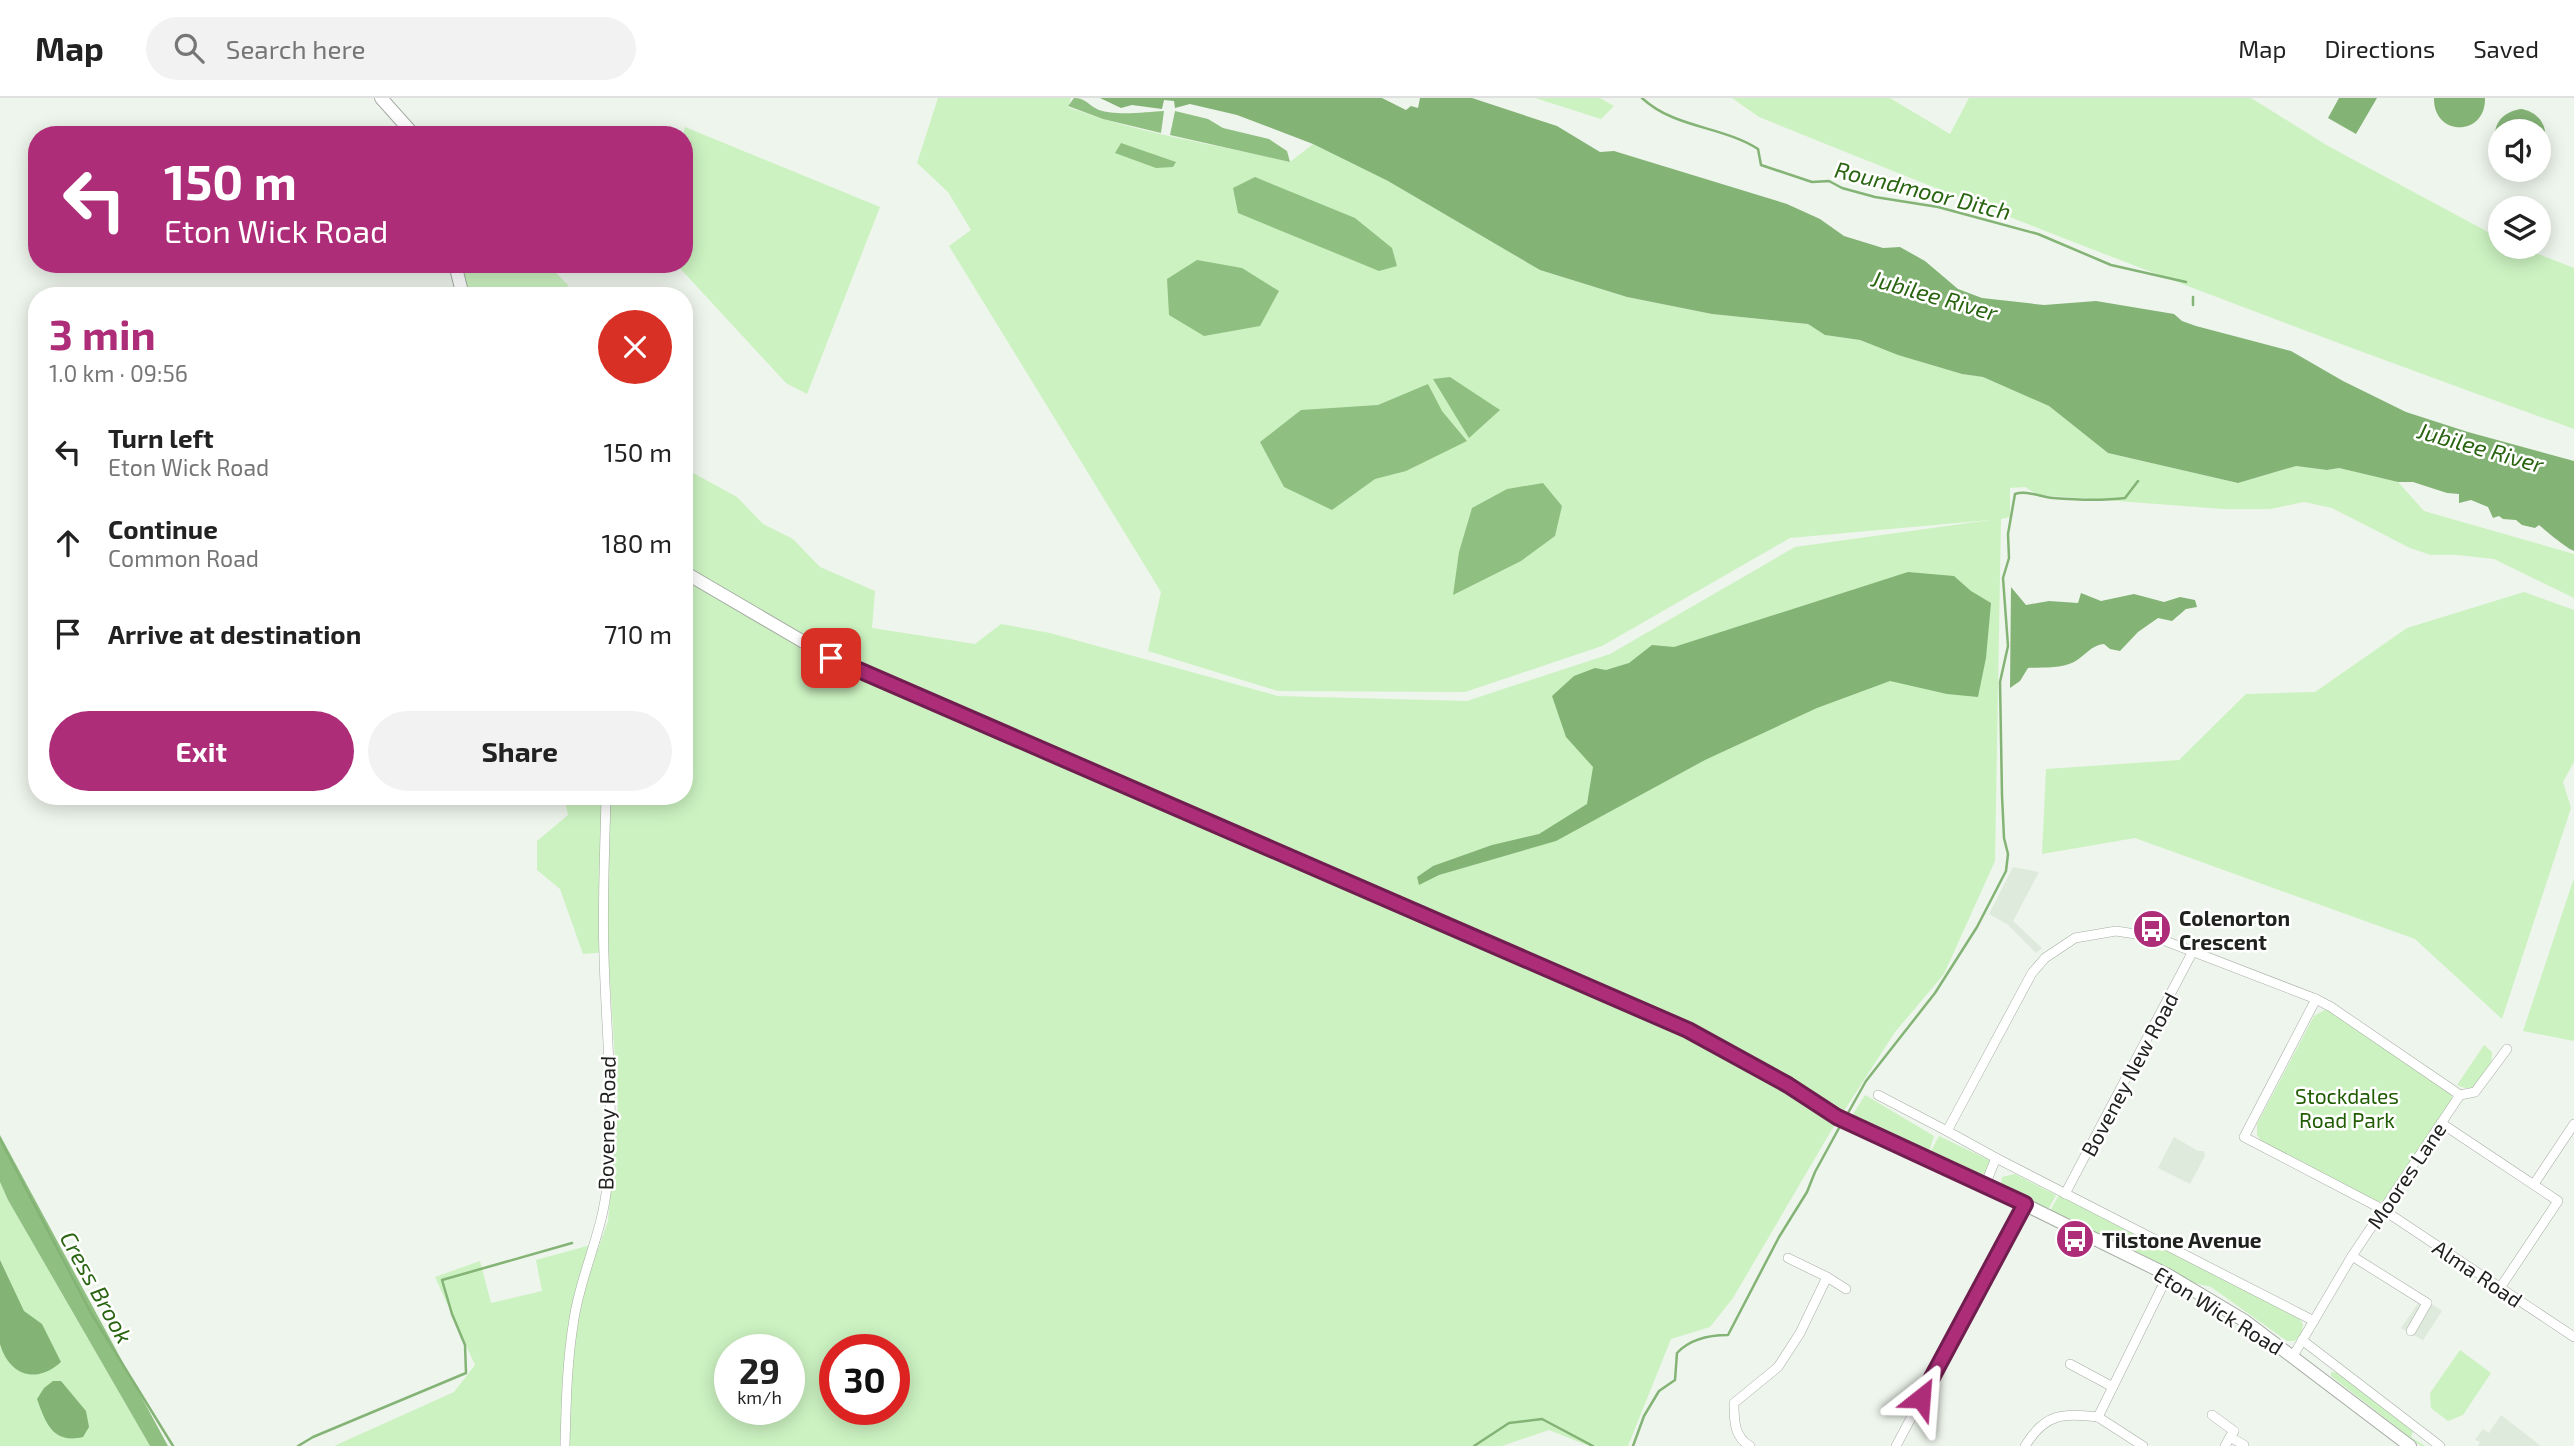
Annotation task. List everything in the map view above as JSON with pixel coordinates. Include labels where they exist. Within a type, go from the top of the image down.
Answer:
[{"type":"main road","points":[[382,98],[406,126]]},
{"type":"main road","name":"Eton Wick Road","points":[[693,577],[831,658],[1688,1030],[1788,1085],[1837,1117],[2025,1204],[2168,1275],[2245,1321],[2410,1446]]},
{"type":"street","name":"Boveney Road","points":[[565,1446],[573,1320],[584,1272],[600,1223],[607,1187],[610,1148],[604,953],[606,805]]},
{"type":"street","points":[[1949,1127],[2032,973],[2045,958],[2075,938],[2116,931],[2155,937],[2316,999],[2460,1095],[2475,1092],[2507,1049]]},
{"type":"street","name":"Boveney New Road","points":[[2065,1194],[2192,953]]},
{"type":"street","name":"Alma Road","points":[[2316,999],[2244,1136],[2382,1209],[2574,1337]]},
{"type":"street","points":[[1878,1095],[1949,1127],[1996,1158],[2314,1321]]},
{"type":"street","name":"Moores Lane","points":[[2293,1356],[2382,1209],[2460,1095]]},
{"type":"street","points":[[2441,1123],[2558,1201],[2500,1288]]},
{"type":"street","points":[[2534,1184],[2574,1124]]},
{"type":"street","points":[[1985,1185],[1996,1158]]},
{"type":"street","points":[[1896,1446],[2025,1204]]},
{"type":"street","points":[[2352,1256],[2427,1303],[2410,1331]]},
{"type":"street","points":[[1788,1258],[1846,1289]]},
{"type":"street","points":[[2098,1418],[2168,1275]]},
{"type":"street","points":[[1750,1446],[1744,1443],[1734,1424],[1734,1403],[1777,1367],[1800,1333],[1826,1277]]},
{"type":"street","points":[[2302,1340],[2440,1446]]},
{"type":"street","points":[[2070,1364],[2113,1387]]},
{"type":"street","points":[[2025,1446],[2043,1423],[2068,1413],[2098,1418],[2137,1445]]},
{"type":"street","points":[[2212,1415],[2234,1431],[2225,1446]]},
{"type":"street","points":[[2231,1437],[2244,1445]]},
{"type":"shaded area","points":[[1074,98],[1082,99],[1106,112],[1164,111],[1161,133],[1103,119],[1068,106]]},
{"type":"shaded area","points":[[1175,111],[1208,119],[1223,128],[1269,139],[1287,151],[1290,162],[1170,135]]},
{"type":"shaded area","points":[[1121,143],[1176,162],[1173,167],[1156,168],[1115,153]]},
{"type":"shaded area","points":[[1255,177],[1355,218],[1392,248],[1397,266],[1379,271],[1238,213],[1233,188]]},
{"type":"shaded area","points":[[1197,260],[1242,268],[1279,291],[1260,326],[1204,336],[1169,315],[1167,279]]},
{"type":"shaded area","points":[[1450,377],[1500,410],[1469,438],[1433,379]]},
{"type":"shaded area","points":[[1428,384],[1442,411],[1467,441],[1406,471],[1375,479],[1332,510],[1284,487],[1260,442],[1301,410],[1378,405]]},
{"type":"shaded area","points":[[1543,483],[1562,506],[1555,536],[1521,561],[1453,595],[1459,552],[1472,508],[1507,489]]},
{"type":"shaded area","points":[[2013,867],[2039,872],[2013,921],[2042,948],[2036,953],[2007,924],[1989,914]]},
{"type":"shaded area","points":[[0,1135],[168,1446],[150,1446],[8,1200],[0,1182]]},
{"type":"shaded area","points":[[2174,1137],[2198,1151],[2204,1151],[2205,1156],[2190,1184],[2158,1168]]},
{"type":"shaded area","points":[[2370,1262],[2442,1311],[2423,1340],[2401,1328],[2419,1302],[2364,1270]]},
{"type":"shaded area","points":[[2501,1415],[2541,1446],[2478,1446],[2480,1442],[2475,1440],[2483,1429],[2489,1433]]},
{"type":"green space","points":[[938,98],[1071,98],[1068,107],[1095,116],[1178,138],[1290,162],[1313,144],[1388,181],[1540,270],[1627,297],[1712,314],[1808,324],[1826,335],[1860,340],[1962,374],[1983,377],[2049,406],[2108,453],[2238,483],[2296,466],[2327,470],[2339,468],[2398,482],[2424,511],[2574,554],[2574,598],[2494,559],[2431,555],[2410,548],[2332,508],[2304,502],[2270,509],[2223,509],[2038,495],[2025,487],[2010,488],[2010,517],[2001,519],[1995,861],[1944,974],[1895,1032],[1831,1131],[1733,1298],[1710,1327],[1671,1339],[1628,1446],[1589,1446],[1549,1430],[1502,1446],[334,1446],[454,1392],[475,1365],[435,1277],[480,1261],[491,1303],[542,1291],[536,1260],[587,1246],[598,1249],[608,1221],[618,1104],[608,952],[583,954],[560,889],[537,870],[537,841],[568,815],[566,805],[693,805],[693,473],[737,497],[763,524],[793,539],[820,567],[875,591],[872,628],[975,644],[1001,624],[1050,633],[1278,696],[1467,701],[1610,654],[1795,547],[1990,520],[1790,538],[1602,646],[1465,692],[1278,691],[1148,651],[1161,592],[949,246],[971,230],[948,192],[917,163]]},
{"type":"green space","points":[[1535,98],[1600,98],[1614,106],[1601,119]]},
{"type":"green space","points":[[1732,98],[1890,98],[1950,134],[1969,98],[2251,98],[2328,146],[2488,232],[2488,259],[2551,259],[2574,268],[2574,429],[2165,277],[1759,117]]},
{"type":"green space","points":[[693,130],[880,207],[807,394],[786,383],[684,273],[693,273]]},
{"type":"green space","points":[[456,273],[556,273],[568,285],[567,287],[455,287]]},
{"type":"green space","points":[[2524,592],[2574,610],[2574,762],[2563,782],[2571,808],[2502,1019],[2415,939],[2135,838],[2042,854],[2046,769],[2179,760],[2246,694],[2315,692],[2407,628]]},
{"type":"green space","points":[[2574,878],[2574,1041],[2523,1031]]},
{"type":"green space","name":"Stockdales Road Park","points":[[2325,1010],[2450,1090],[2453,1102],[2386,1200],[2377,1202],[2263,1143],[2257,1135],[2257,1124],[2314,1016]]},
{"type":"green space","points":[[2484,1045],[2492,1052],[2490,1068],[2484,1081],[2473,1088],[2457,1085]]},
{"type":"green space","points":[[1865,1095],[1934,1136],[1929,1152],[1850,1119]]},
{"type":"green space","points":[[1939,1136],[1993,1162],[1988,1173],[1977,1175],[1930,1153]]},
{"type":"green space","points":[[2015,1174],[2056,1195],[2048,1210],[2005,1189],[2001,1184],[2002,1177]]},
{"type":"green space","points":[[0,1182],[8,1200],[150,1446],[0,1446]]},
{"type":"green space","points":[[2059,1195],[2299,1317],[2303,1325],[2301,1337],[2287,1341],[2211,1287],[2190,1282],[2050,1211]]},
{"type":"green space","points":[[2460,1350],[2491,1373],[2463,1415],[2448,1421],[2431,1408],[2430,1393]]},
{"type":"green space","points":[[2331,1372],[2338,1373],[2413,1431],[2411,1437],[2425,1446],[2421,1446],[2331,1376]]},
{"type":"water","name":"Jubilee River","points":[[1100,98],[1382,98],[1406,110],[1411,106],[1418,108],[1420,98],[1472,98],[1557,126],[1600,152],[1614,151],[1787,204],[1820,219],[1844,236],[1883,248],[1900,247],[1925,261],[1958,289],[1982,298],[2044,305],[2096,301],[2174,314],[2182,321],[2196,326],[2291,351],[2343,381],[2406,412],[2574,461],[2574,551],[2539,525],[2535,528],[2522,525],[2516,520],[2499,516],[2493,518],[2488,507],[2471,500],[2459,503],[2459,494],[2413,482],[2398,482],[2339,468],[2327,470],[2296,466],[2238,483],[2108,453],[2049,406],[1983,377],[1962,374],[1898,355],[1860,340],[1825,335],[1808,324],[1712,314],[1627,297],[1540,270],[1388,181],[1313,144],[1237,115],[1190,104],[1175,108],[1174,101],[1164,100],[1162,109],[1132,105],[1121,108]]},
{"type":"water","points":[[2339,98],[2377,98],[2356,134],[2328,118]]},
{"type":"water","points":[[2434,98],[2485,98],[2483,111],[2477,120],[2460,127],[2442,120],[2436,111]]},
{"type":"water","points":[[2522,109],[2539,119],[2501,119]]},
{"type":"water","points":[[1908,572],[1954,576],[1991,603],[1986,658],[1978,697],[1947,694],[1890,681],[1817,708],[1705,760],[1556,841],[1439,875],[1419,885],[1417,877],[1433,866],[1492,845],[1539,834],[1587,804],[1593,767],[1566,737],[1552,696],[1574,676],[1595,668],[1606,670],[1629,663],[1652,645],[1674,647]]},
{"type":"water","points":[[2011,587],[2026,605],[2049,601],[2078,603],[2081,593],[2101,601],[2134,594],[2164,602],[2180,597],[2195,600],[2197,607],[2186,609],[2172,621],[2158,618],[2138,632],[2120,651],[2110,649],[2104,644],[2069,664],[2028,668],[2020,681],[2010,688]]},
{"type":"water","points":[[0,1260],[24,1311],[42,1324],[61,1362],[52,1369],[33,1375],[25,1373],[10,1363],[4,1355],[0,1344]]},
{"type":"water","points":[[53,1381],[61,1381],[86,1411],[89,1427],[83,1437],[64,1438],[48,1424],[37,1399]]},
{"type":"waterway","name":"Roundmoor Ditch","points":[[1642,98],[1655,108],[1683,121],[1744,141],[1758,149],[1761,165],[1812,182],[1829,181],[1842,188],[1875,197],[1938,207],[2038,234],[2111,265],[2186,282]]},
{"type":"waterway","name":"Roundmoor Ditch","points":[[2193,297],[2193,305]]},
{"type":"waterway","points":[[1848,1113],[1866,1081],[1935,993],[1977,927],[2006,871],[2008,854],[2004,838],[2000,682],[2008,646],[2003,578],[2009,558],[2008,534],[2015,494],[2107,500],[2125,498],[2138,481]]},
{"type":"waterway","points":[[1633,1446],[1644,1416],[1659,1391],[1675,1380],[1677,1353],[1700,1339],[1728,1335],[1839,1128]]},
{"type":"waterway","name":"Cress Brook","points":[[0,1139],[91,1313],[173,1446]]},
{"type":"waterway","points":[[298,1446],[313,1437],[466,1373],[465,1345],[442,1280],[572,1243]]},
{"type":"waterway","name":"Cress Brook","points":[[1474,1446],[1509,1423],[1542,1419],[1593,1446]]},
{"type":"place","name":"Colenorton Crescent","points":[[2152,929]]},
{"type":"place","name":"Tilstone Avenue","points":[[2075,1239]]},
{"type":"route","points":[[831,658],[1688,1030],[1788,1085],[1837,1117],[2025,1204],[1921,1398]]}]
